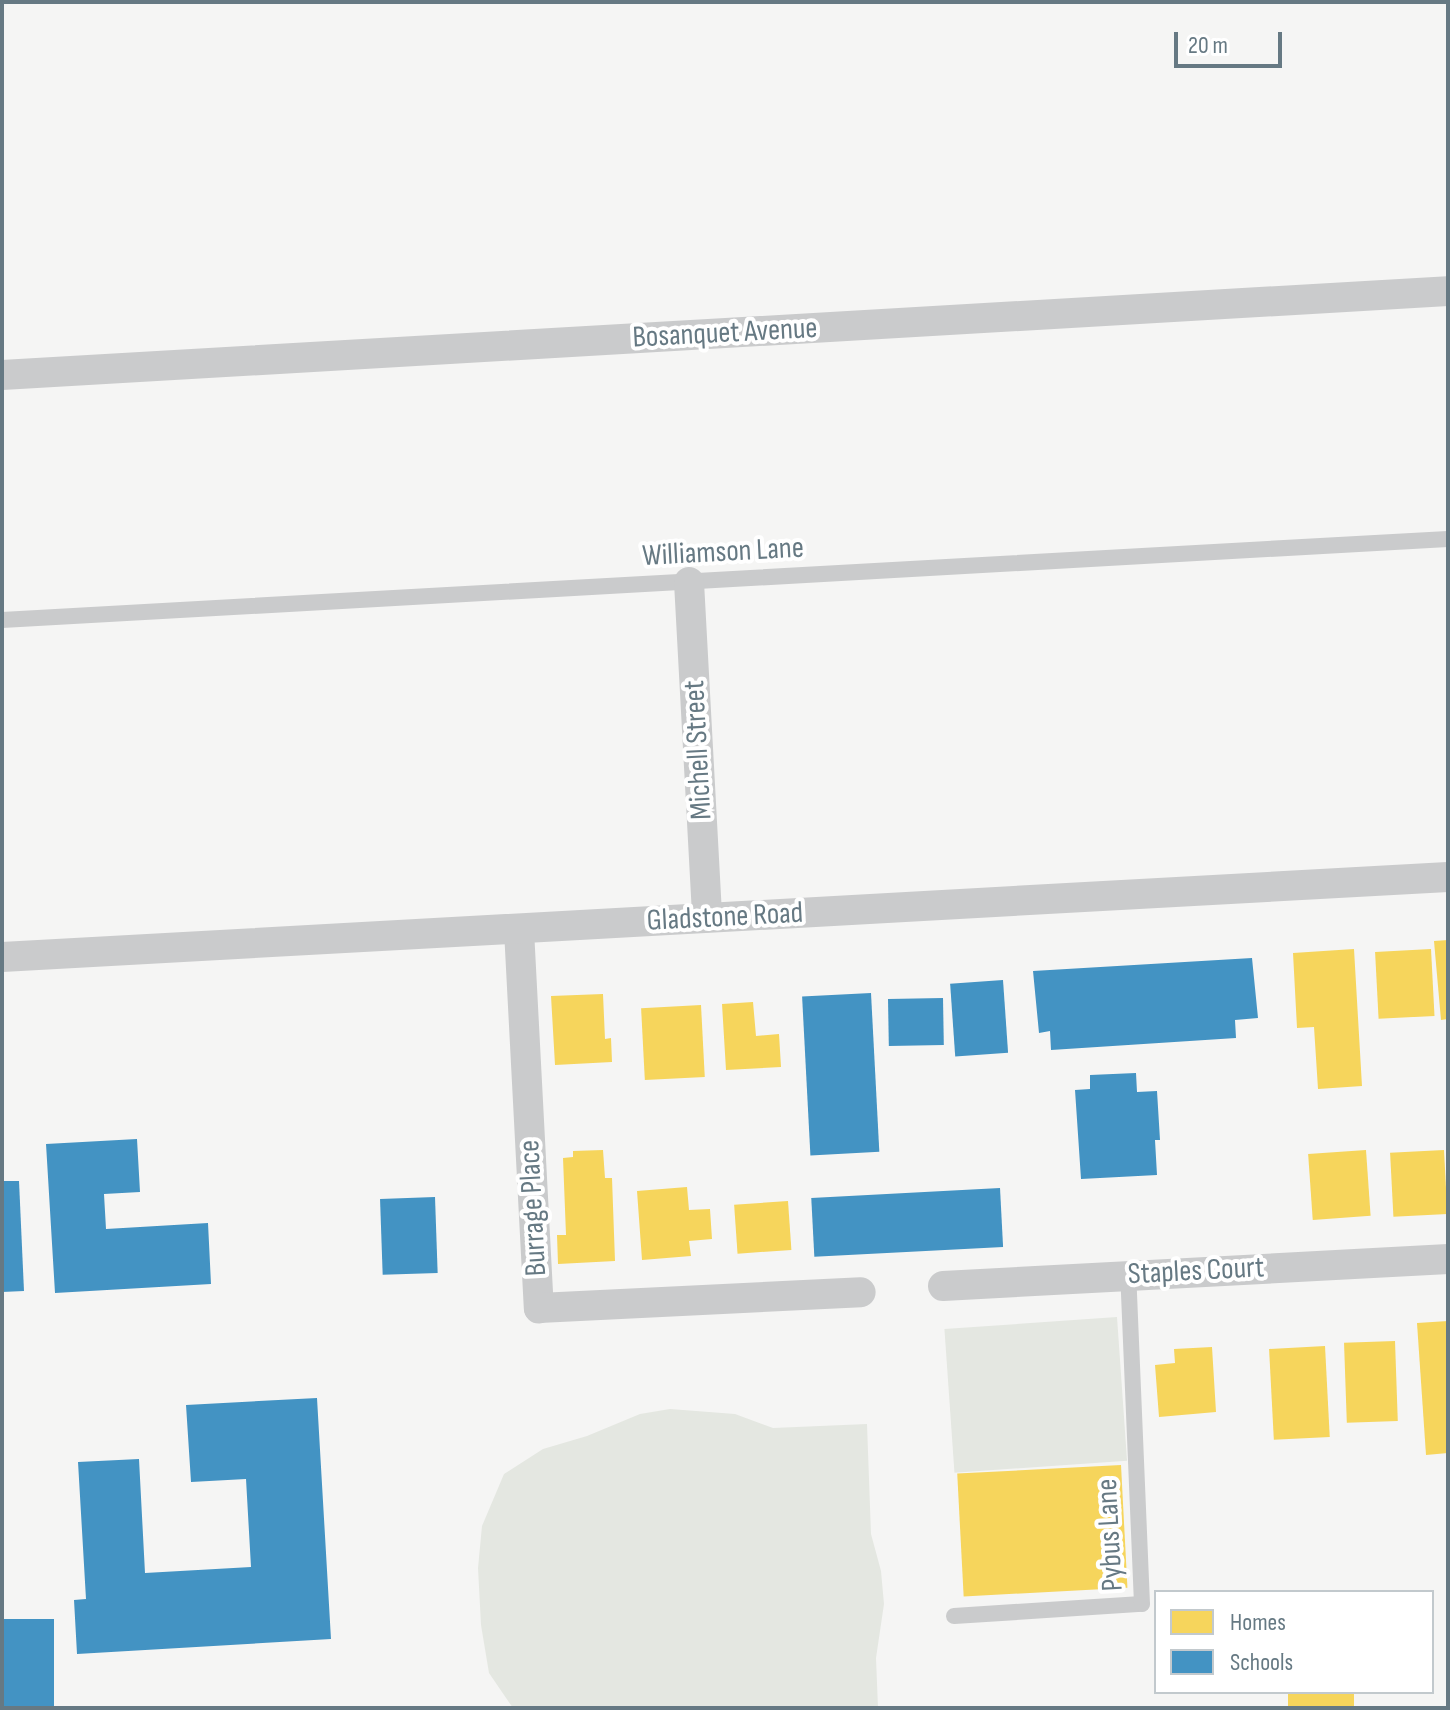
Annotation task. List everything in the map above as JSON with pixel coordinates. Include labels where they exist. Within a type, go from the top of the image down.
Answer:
[{"type":"street","name":"Bosanquet Avenue","points":[[2,375],[1448,291]]},
{"type":"street","name":"Michell Street","points":[[689,582],[707,918]]},
{"type":"street","name":"Gladstone Road","points":[[2,957],[1448,877]]},
{"type":"street","name":"Burrage Place","points":[[519,930],[539,1308],[861,1292]]},
{"type":"street","name":"Staples Court","points":[[943,1286],[1448,1259]]},
{"type":"lane","name":"Williamson Lane","points":[[2,620],[1448,539]]},
{"type":"lane","name":"Pybus Lane","points":[[954,1616],[1142,1604],[1128,1275]]},
{"type":"shaded area","points":[[1117,1317],[1127,1461],[954,1473],[944,1329]]},
{"type":"shaded area","points":[[670,1409],[735,1414],[773,1428],[867,1424],[871,1534],[881,1571],[884,1604],[876,1658],[878,1708],[513,1708],[489,1673],[481,1625],[478,1568],[482,1526],[504,1474],[543,1449],[587,1436],[640,1414]]},
{"type":"building: Homes","points":[[1448,940],[1448,1019],[1441,1020],[1434,941]]},
{"type":"building: Homes","points":[[1354,949],[1362,1086],[1318,1089],[1314,1027],[1297,1028],[1293,953]]},
{"type":"building: Homes","points":[[1431,949],[1435,1016],[1379,1019],[1375,952]]},
{"type":"building: Homes","points":[[603,994],[605,1039],[611,1038],[612,1062],[555,1065],[551,996]]},
{"type":"building: Homes","points":[[753,1002],[756,1036],[779,1034],[781,1067],[726,1070],[722,1004]]},
{"type":"building: Homes","points":[[701,1005],[705,1077],[645,1080],[641,1008]]},
{"type":"building: Homes","points":[[603,1150],[605,1178],[612,1178],[615,1261],[558,1264],[557,1235],[566,1235],[563,1158],[573,1157],[573,1151]]},
{"type":"building: Homes","points":[[1366,1150],[1371,1216],[1313,1220],[1308,1154]]},
{"type":"building: Homes","points":[[1444,1150],[1447,1214],[1393,1217],[1390,1153]]},
{"type":"building: Homes","points":[[687,1187],[689,1210],[710,1209],[712,1239],[689,1241],[691,1256],[642,1260],[637,1191]]},
{"type":"building: Homes","points":[[788,1201],[791,1250],[738,1254],[734,1205]]},
{"type":"building: Homes","points":[[1448,1321],[1448,1453],[1426,1455],[1417,1323]]},
{"type":"building: Homes","points":[[1395,1341],[1398,1421],[1347,1423],[1344,1343]]},
{"type":"building: Homes","points":[[1325,1346],[1330,1437],[1274,1440],[1269,1349]]},
{"type":"building: Homes","points":[[1212,1347],[1216,1412],[1159,1417],[1155,1365],[1175,1363],[1174,1349]]},
{"type":"building: Homes","points":[[1121,1465],[1127,1588],[964,1596],[957,1474]]},
{"type":"building: Homes","points":[[1288,1694],[1354,1694],[1354,1708],[1288,1708]]},
{"type":"building: Schools","points":[[1252,958],[1258,1018],[1235,1020],[1236,1038],[1051,1050],[1050,1031],[1039,1033],[1033,971]]},
{"type":"building: Schools","points":[[1003,980],[1008,1053],[955,1057],[950,984]]},
{"type":"building: Schools","points":[[871,993],[879,1152],[810,1155],[802,997]]},
{"type":"building: Schools","points":[[943,998],[944,1045],[889,1046],[888,999]]},
{"type":"building: Schools","points":[[1136,1073],[1137,1092],[1157,1091],[1160,1140],[1155,1140],[1157,1175],[1081,1179],[1075,1090],[1090,1089],[1090,1075]]},
{"type":"building: Schools","points":[[137,1139],[140,1192],[104,1194],[106,1229],[208,1223],[211,1284],[55,1293],[46,1144]]},
{"type":"building: Schools","points":[[2,1181],[19,1181],[24,1291],[2,1292]]},
{"type":"building: Schools","points":[[1000,1188],[1003,1247],[814,1257],[811,1198]]},
{"type":"building: Schools","points":[[435,1197],[438,1273],[383,1275],[380,1199]]},
{"type":"building: Schools","points":[[317,1398],[331,1639],[77,1654],[74,1600],[86,1599],[78,1462],[139,1459],[145,1573],[251,1567],[246,1479],[191,1482],[186,1405]]},
{"type":"building: Schools","points":[[2,1619],[54,1619],[54,1708],[2,1708]]}]
